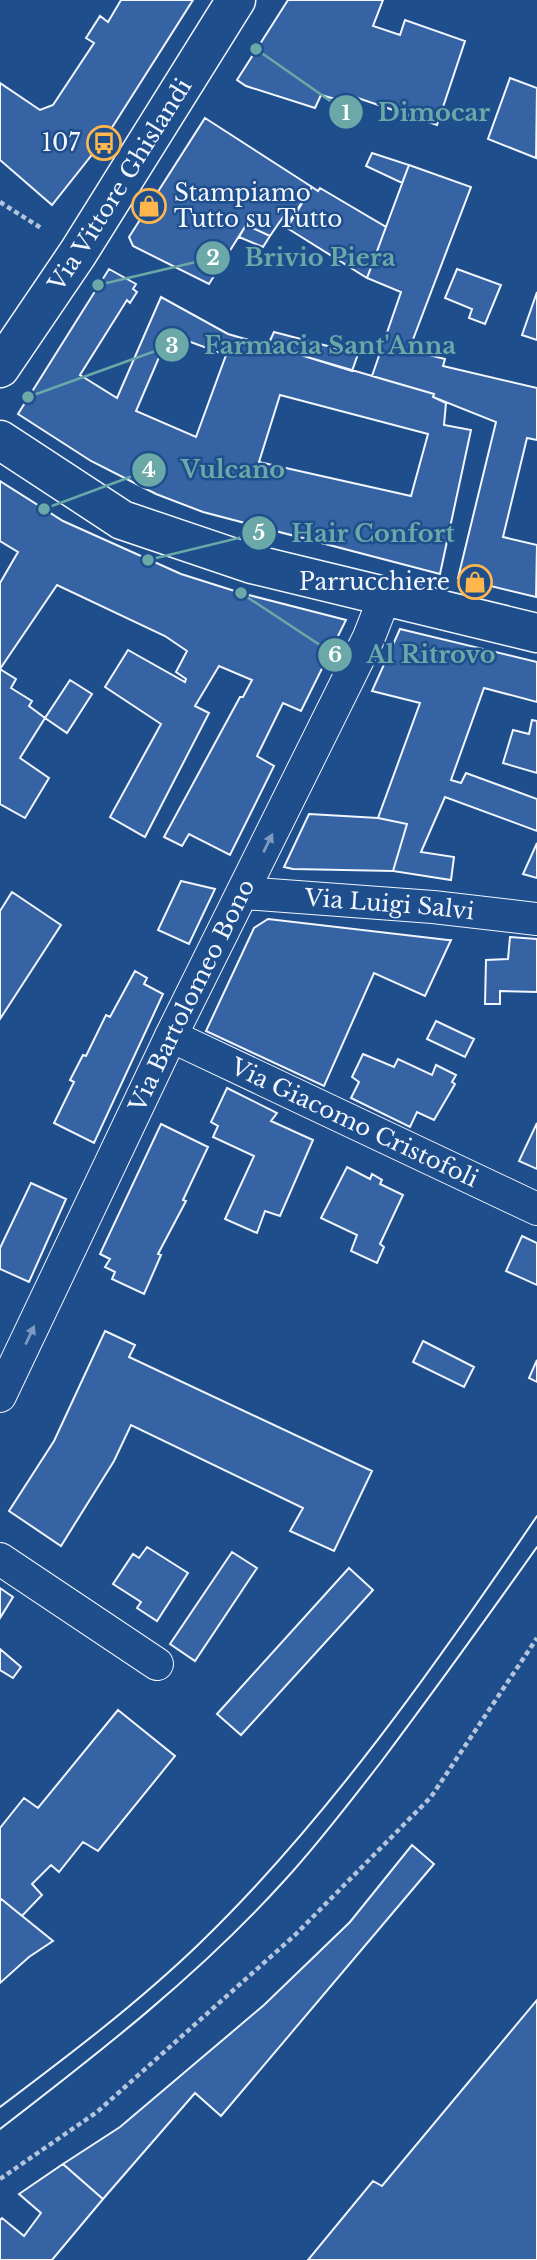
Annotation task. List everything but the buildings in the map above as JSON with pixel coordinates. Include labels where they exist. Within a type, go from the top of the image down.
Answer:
[{"type":"main road","name":"Via Vittore Ghislandi","points":[[0,368],[78,253],[236,0]]},
{"type":"main road","points":[[0,440],[122,520],[252,564],[537,633]]},
{"type":"street","name":"Via Bartolomeo Bono","points":[[0,1396],[171,1036],[369,637],[385,596]]},
{"type":"street","name":"Via Luigi Salvi","points":[[243,893],[433,906],[537,919]]},
{"type":"street","name":"Via Giacomo Cristofoli","points":[[171,1036],[537,1209]]},
{"type":"street","points":[[0,1559],[157,1664]]},
{"type":"path","points":[[0,202],[41,228]]},
{"type":"path","points":[[0,2179],[97,2112],[295,1935],[431,1797],[537,1638]]},
{"type":"tram line","points":[[0,2107],[152,1987],[200,1943],[293,1845],[420,1683],[537,1516]]},
{"type":"tram line","points":[[0,2129],[148,2011],[218,1949],[284,1881],[381,1762],[537,1547]]},
{"type":"place","name":"Dimocar","points":[[256,49]]},
{"type":"place","name":"107","points":[[104,143]]},
{"type":"place","name":"Stampiamo Tutto su Tutto","points":[[149,206]]},
{"type":"place","name":"Brivio Piera","points":[[98,285]]},
{"type":"place","name":"Farmacia Sant'Anna","points":[[28,397]]},
{"type":"place","name":"Vulcano","points":[[44,509]]},
{"type":"place","name":"Hair Confort","points":[[148,560]]},
{"type":"place","name":"Parrucchiere","points":[[475,582]]},
{"type":"place","name":"Al Ritrovo","points":[[241,593]]}]
